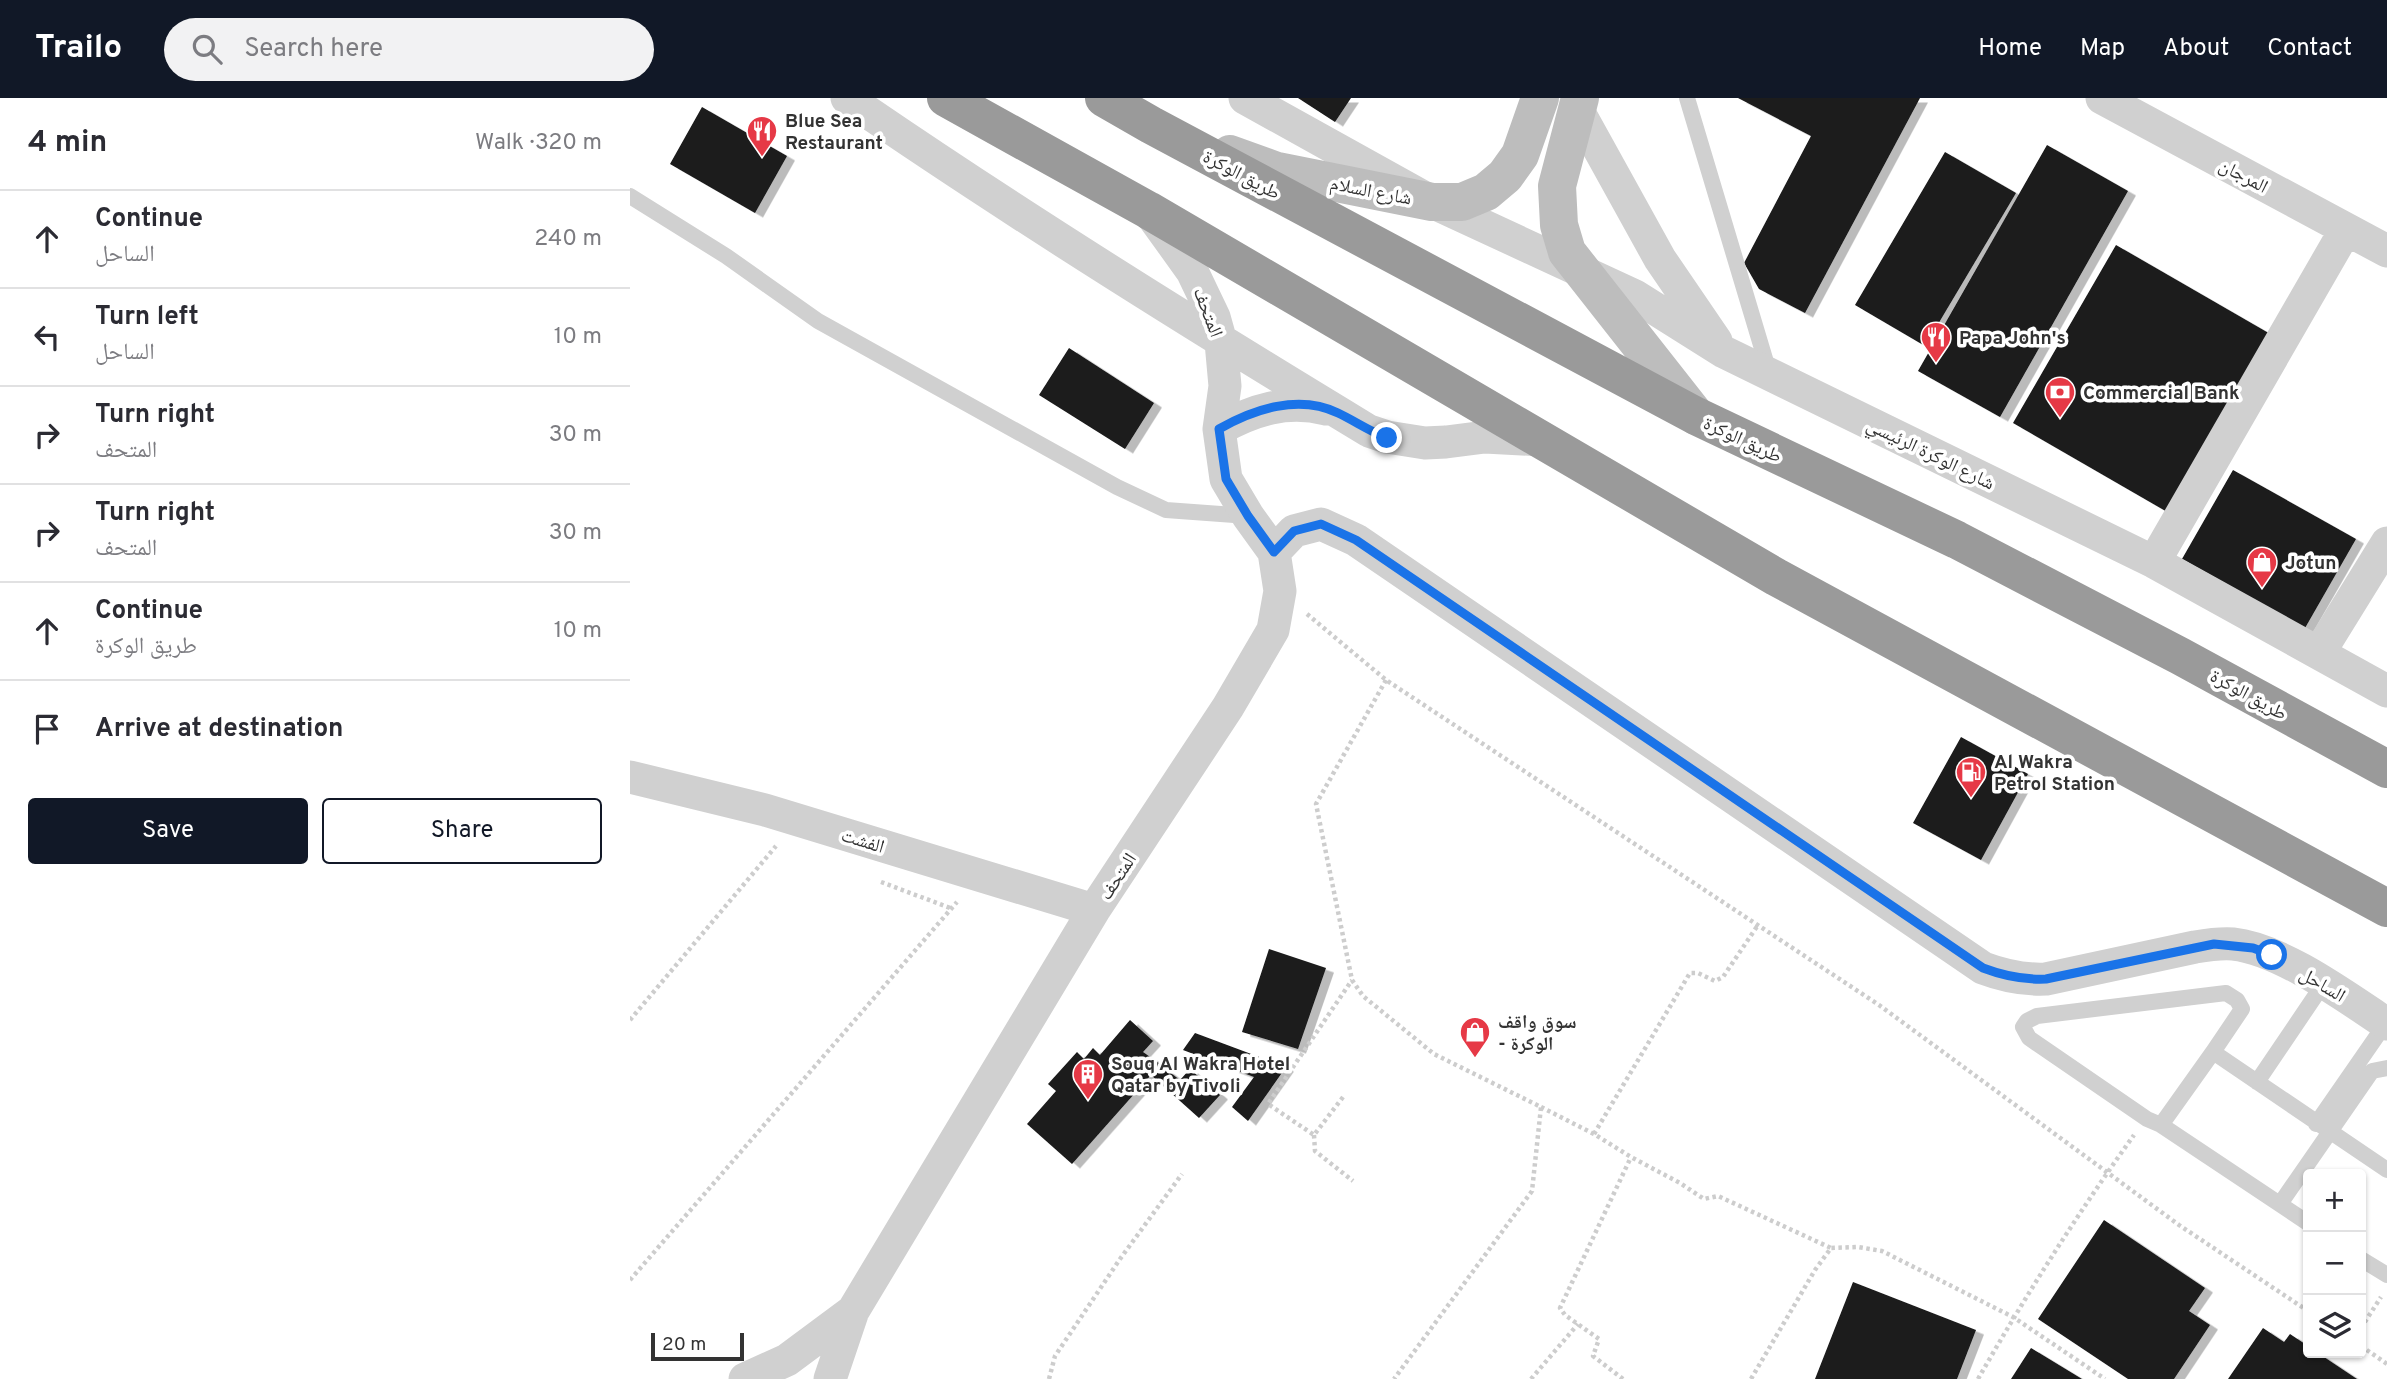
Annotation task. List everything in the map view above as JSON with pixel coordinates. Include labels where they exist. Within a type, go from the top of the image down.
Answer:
[{"type":"highway","points":[[946,98],[1148,210],[1776,577],[2387,908]]},
{"type":"highway","name":"طريق الوكرة","points":[[1104,98],[1696,416],[1957,540],[2180,656],[2387,769]]},
{"type":"street","points":[[847,98],[961,175],[1221,342],[1369,431],[1406,441],[1446,442],[1485,437],[1545,441]]},
{"type":"street","points":[[1245,98],[1432,202],[1635,296],[1724,352]]},
{"type":"street","name":"شارع السلام","points":[[1151,125],[1278,171],[1432,202],[1462,202],[1486,192],[1505,176],[1520,155],[1540,98]]},
{"type":"street","name":"المرجان","points":[[2102,98],[2387,251]]},
{"type":"street","points":[[1579,103],[1557,186],[1559,225],[1567,252],[1696,416]]},
{"type":"street","name":"شارع الوكرة الرئيسي","points":[[1579,103],[1660,259],[1724,352],[2154,562],[2387,691]]},
{"type":"street","name":"المتحف","points":[[830,1379],[853,1311],[1094,910],[1241,685],[1273,630],[1280,591],[1274,552],[1226,479],[1219,429],[1225,386],[1221,342],[1214,317],[1192,271],[1148,210]]},
{"type":"street","points":[[2154,562],[2346,229]]},
{"type":"street","points":[[1219,429],[1264,408],[1313,406],[1337,412]]},
{"type":"street","name":"الساحل","points":[[1274,552],[1294,531],[1321,524],[1356,540],[1983,968],[2024,980],[2046,979],[2195,947],[2234,944],[2272,955],[2324,983],[2386,1023]]},
{"type":"street","points":[[2319,653],[2387,543]]},
{"type":"street","name":"الفشت","points":[[630,777],[765,810],[1094,910]]},
{"type":"street","name":"المتحف","points":[[745,1379],[787,1360],[853,1311]]},
{"type":"lane","points":[[1687,98],[1769,374]]},
{"type":"lane","points":[[630,196],[726,256],[818,321],[1117,487],[1166,510],[1248,516]]},
{"type":"lane","points":[[2257,1082],[2324,983]]},
{"type":"lane","points":[[2154,1122],[2213,1052],[2242,1009],[2237,1000],[2226,993],[2037,1016],[2027,1021],[2023,1027],[2029,1038],[2154,1122],[2303,1220]]},
{"type":"lane","points":[[2280,1204],[2386,1023]]},
{"type":"lane","points":[[2213,1052],[2387,1170]]},
{"type":"lane","points":[[2323,1128],[2372,1071],[2387,1068]]},
{"type":"lane","points":[[2366,1262],[2387,1275]]},
{"type":"path","points":[[1280,591],[1386,680],[1879,1005],[2179,1225],[2303,1308]]},
{"type":"path","points":[[1386,680],[1316,804],[1352,980],[1363,996],[1434,1054],[1594,1134],[1704,1199],[1718,1196],[1831,1248],[1857,1247],[1882,1251],[2013,1317],[2105,1379]]},
{"type":"path","points":[[630,1020],[782,840]]},
{"type":"path","points":[[630,1280],[953,909]]},
{"type":"path","points":[[1594,1134],[1690,973],[1698,973],[1715,981],[1723,977],[1758,925]]},
{"type":"path","points":[[1314,1135],[1268,1104],[1352,980]]},
{"type":"path","points":[[1343,1097],[1314,1135],[1315,1151],[1353,1181]]},
{"type":"path","points":[[1394,1379],[1532,1191],[1541,1107]]},
{"type":"path","points":[[1978,1379],[2013,1317],[2107,1173],[2154,1122]]},
{"type":"path","points":[[1623,1379],[1593,1356],[1599,1339],[1565,1315],[1560,1308],[1631,1157]]},
{"type":"path","points":[[1049,1379],[1055,1356],[1120,1259],[1182,1174]]},
{"type":"path","points":[[1751,1379],[1815,1270],[1831,1248]]},
{"type":"path","points":[[2366,1320],[2387,1287]]},
{"type":"path","points":[[1531,1379],[1578,1324]]},
{"type":"path","points":[[2366,1349],[2387,1364]]},
{"type":"building","points":[[1298,98],[1351,98],[1335,122]]},
{"type":"building","points":[[1738,98],[1920,98],[1805,313],[1759,289],[1744,263],[1811,136]]},
{"type":"building","points":[[702,107],[787,156],[755,213],[670,164]]},
{"type":"building","points":[[2047,145],[2128,191],[2000,417],[1918,371]]},
{"type":"building","points":[[1945,152],[2016,193],[1925,346],[1855,305]]},
{"type":"building","points":[[2116,245],[2272,335],[2169,513],[2013,423]]},
{"type":"building","points":[[1069,348],[1154,403],[1125,449],[1039,395]]},
{"type":"building","points":[[2233,470],[2356,539],[2305,628],[2182,559]]},
{"type":"building","name":"Al Wakra Petrol Station","points":[[1961,737],[2028,774],[1981,860],[1913,823]]},
{"type":"building","points":[[1269,949],[1326,968],[1298,1049],[1242,1032]]},
{"type":"building","name":"Souq Al Wakra Hotel Qatar by Tivoli","points":[[1130,1020],[1153,1041],[1143,1052],[1160,1064],[1155,1071],[1160,1065],[1180,1080],[1190,1069],[1220,1095],[1199,1118],[1151,1075],[1072,1164],[1027,1124],[1056,1091],[1048,1084],[1077,1052],[1084,1059],[1093,1048],[1100,1055]]},
{"type":"building","points":[[1195,1033],[1286,1067],[1248,1121],[1232,1107],[1254,1077],[1183,1050]]},
{"type":"building","points":[[2104,1220],[2205,1288],[2189,1311],[2210,1325],[2174,1379],[2128,1379],[2038,1319]]},
{"type":"building","points":[[1853,1282],[1976,1330],[1957,1379],[1815,1379]]},
{"type":"building","points":[[2263,1328],[2284,1342],[2290,1334],[2303,1343],[2303,1358],[2326,1358],[2357,1379],[2228,1379]]},
{"type":"building","points":[[2031,1348],[2082,1379],[2011,1379]]},
{"type":"place","name":"Blue Sea Restaurant","points":[[762,158]]},
{"type":"place","name":"Papa John's","points":[[1936,364]]},
{"type":"place","name":"Commercial Bank","points":[[2060,419]]},
{"type":"place","name":"Jotun","points":[[2262,589]]},
{"type":"place","name":"Al Wakra Petrol Station","points":[[1971,799]]},
{"type":"place","name":"سوق واقف - الوكرة","points":[[1475,1059]]},
{"type":"place","name":"Souq Al Wakra Hotel Qatar by Tivoli","points":[[1088,1101]]},
{"type":"route","points":[[1387,438],[1337,412],[1313,406],[1264,408],[1219,429],[1226,479],[1274,552],[1294,531],[1321,524],[1356,540],[1983,968],[2024,980],[2046,979],[2214,944],[2234,944],[2272,955]]}]
